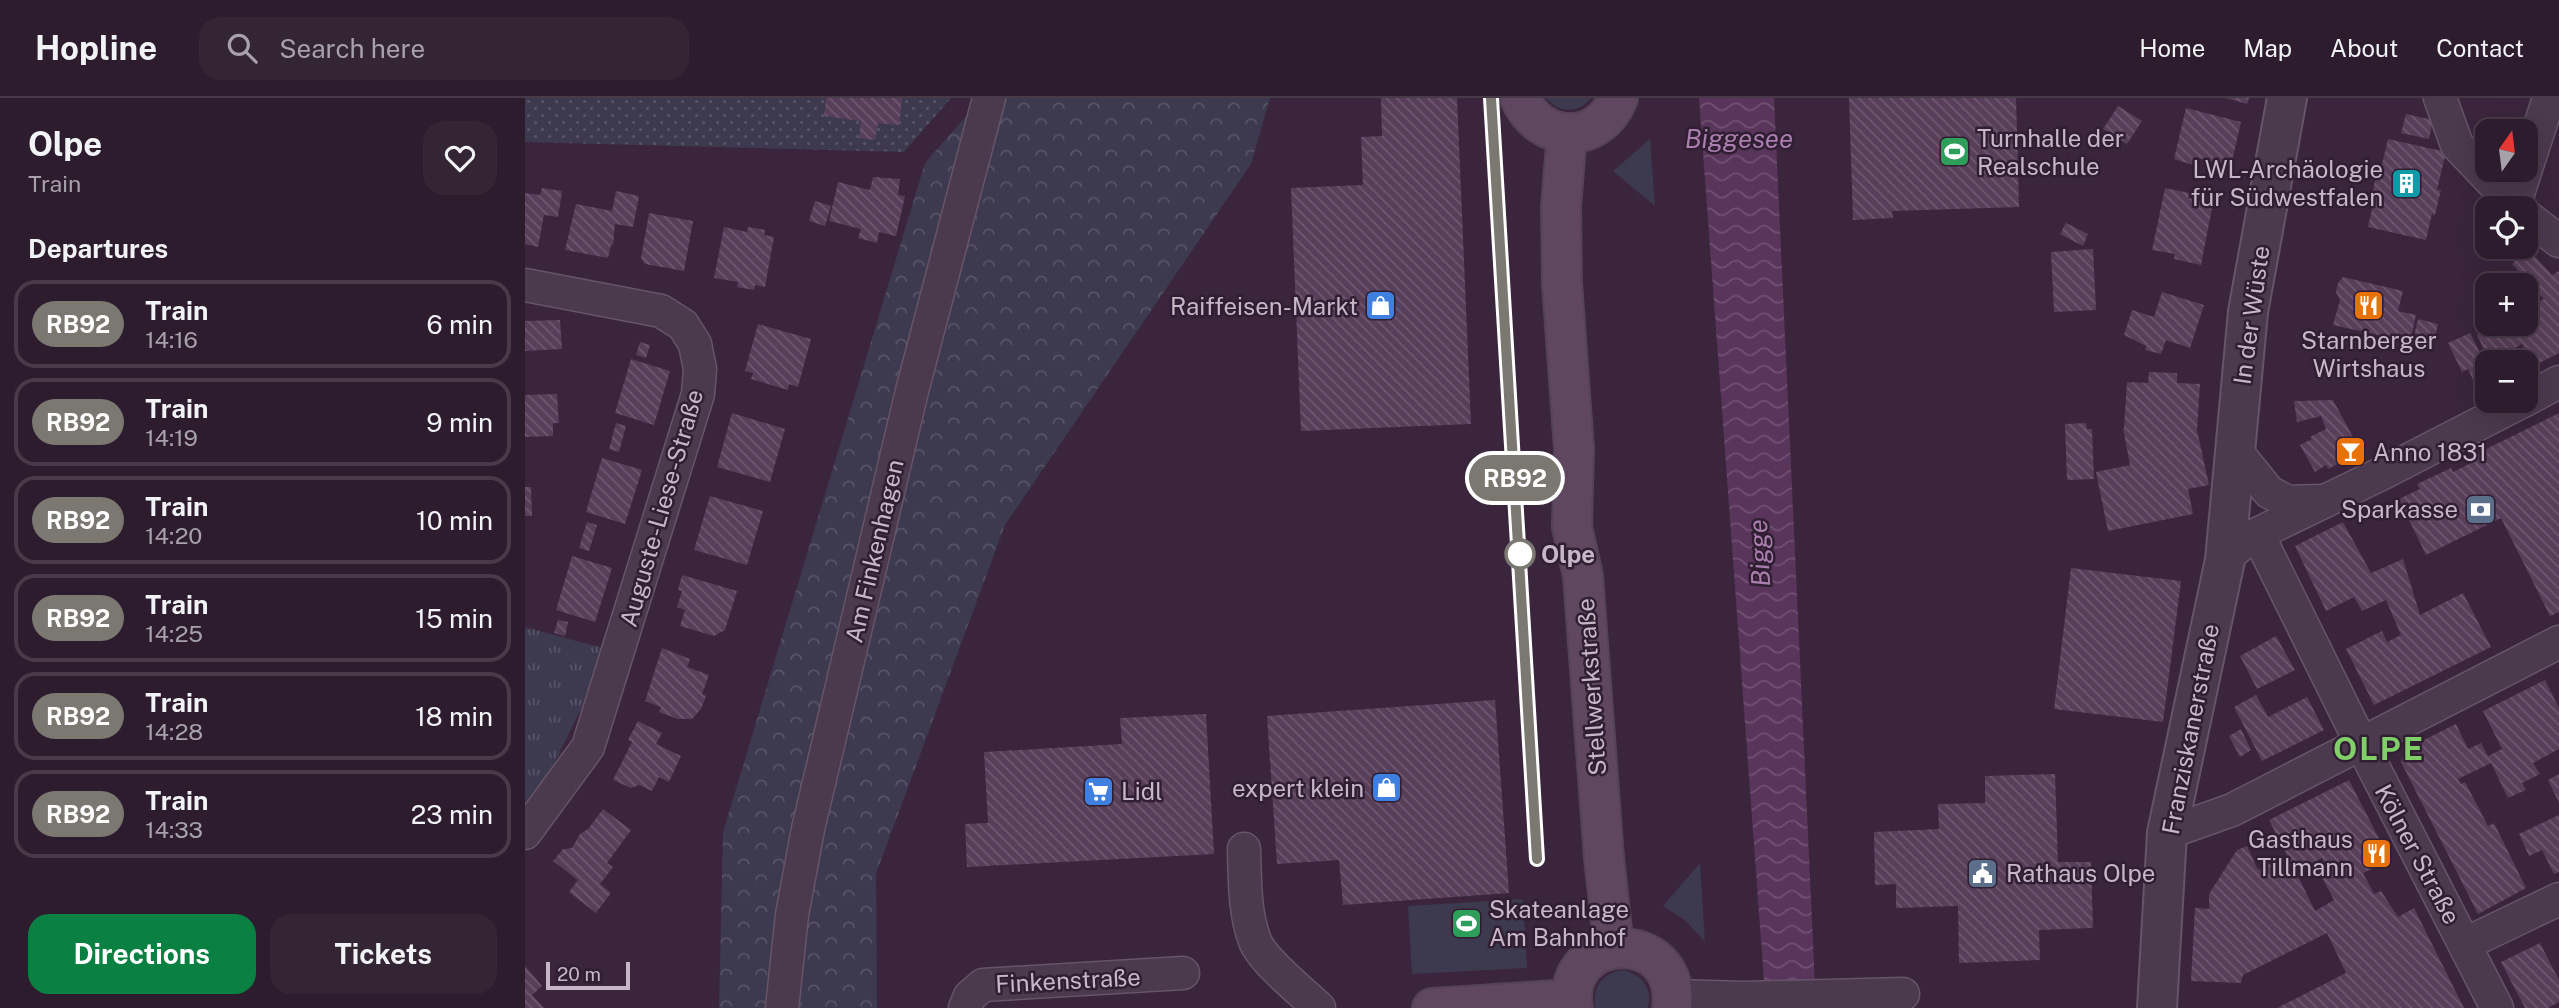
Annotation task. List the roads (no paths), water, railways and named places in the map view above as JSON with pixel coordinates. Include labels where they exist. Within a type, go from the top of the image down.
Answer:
[{"type":"main road","points":[[1520,98],[1526,111],[1538,124],[1554,132],[1567,134],[1588,130],[1603,122],[1618,98]]},
{"type":"main road","name":"Stellwerkstraße","points":[[1567,134],[1561,206],[1561,271],[1574,449],[1572,527],[1583,576],[1604,858],[1614,948]]},
{"type":"main road","points":[[1432,1008],[1572,1003],[1573,984],[1579,971],[1588,960],[1600,952],[1614,948],[1632,948],[1648,953],[1661,964],[1670,979],[1673,1002]]},
{"type":"street","name":"Am Finkenhagen","points":[[782,1008],[792,915],[808,829],[912,391],[989,98]]},
{"type":"street","name":"In der Wüste","points":[[2236,451],[2248,312],[2287,98]]},
{"type":"street","points":[[2440,98],[2457,145],[2506,196]]},
{"type":"street","points":[[2523,196],[2549,98]]},
{"type":"street","points":[[2538,225],[2559,241]]},
{"type":"street","name":"Auguste-Liese-Straße","points":[[525,285],[661,311],[683,326],[695,344],[699,369],[698,394],[589,747],[525,833]]},
{"type":"street","points":[[2538,393],[2559,382]]},
{"type":"street","points":[[2225,560],[2247,539],[2498,413]]},
{"type":"street","points":[[2236,451],[2255,478],[2279,498],[2288,502],[2325,500]]},
{"type":"street","name":"Franziskanerstraße","points":[[2157,1008],[2168,833],[2225,560],[2236,451]]},
{"type":"street","name":"Kölner Straße","points":[[2265,550],[2497,1008]]},
{"type":"street","points":[[2168,833],[2232,810],[2559,642]]},
{"type":"street","points":[[1244,849],[1247,903],[1256,942],[1279,971],[1319,1008]]},
{"type":"street","points":[[2465,944],[2559,899]]},
{"type":"street","name":"Finkenstraße","points":[[965,1008],[970,996],[983,985],[1183,973]]},
{"type":"street","points":[[1673,1002],[1903,994]]},
{"type":"water","name":"Biggesee","points":[[1699,98],[1774,98],[1816,1008],[1766,1008]]},
{"type":"railway","points":[[1490,98],[1537,859]]},
{"type":"train","name":"RB92","points":[[1491,98],[1537,859]]},
{"type":"place","name":"Turnhalle der Realschule","points":[[1954,152]]},
{"type":"place","name":"LWL-Archäologie für Südwestfalen","points":[[2406,183]]},
{"type":"place","name":"Raiffeisen-Markt","points":[[1381,306]]},
{"type":"place","name":"Starnberger Wirtshaus","points":[[2369,306]]},
{"type":"place","name":"Anno 1831","points":[[2350,452]]},
{"type":"place","name":"Sparkasse","points":[[2481,509]]},
{"type":"place","name":"Olpe","points":[[1520,554]]},
{"type":"place","name":"expert klein","points":[[1387,788]]},
{"type":"place","name":"Lidl","points":[[1098,791]]},
{"type":"place","name":"Gasthaus Tillmann","points":[[2376,853]]},
{"type":"place","name":"Rathaus Olpe","points":[[1983,873]]},
{"type":"place","name":"Skateanlage Am Bahnhof","points":[[1466,923]]},
{"type":"district","name":"OLPE","points":[[2379,748]]},
{"type":"water label","name":"Bigge","points":[[1759,553]]}]
